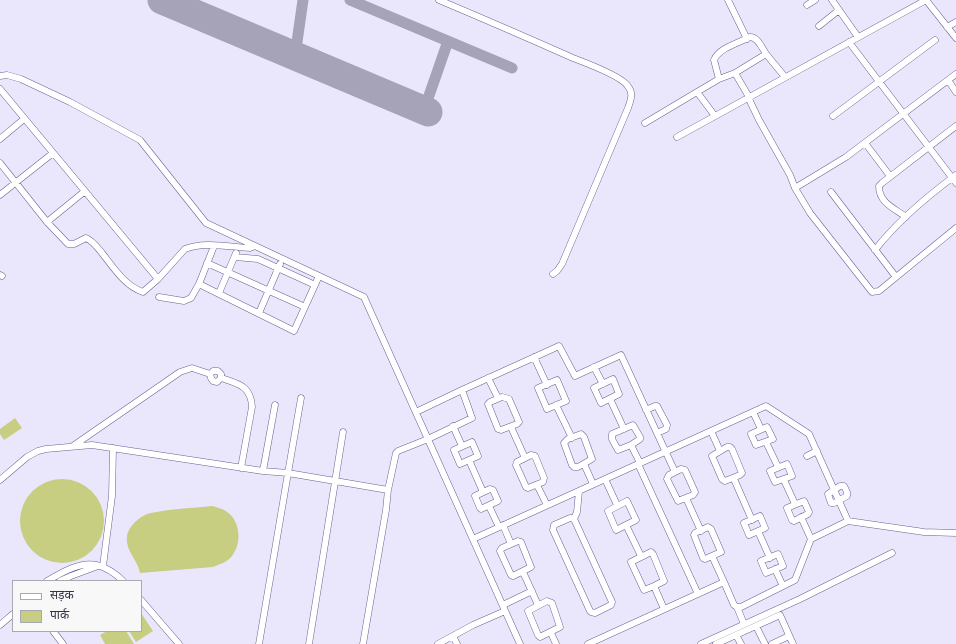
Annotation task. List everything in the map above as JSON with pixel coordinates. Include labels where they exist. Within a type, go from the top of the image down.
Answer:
[{"type":"street","points":[[439,0],[588,64],[622,81],[632,91],[632,97],[628,108],[562,264],[553,274]]},
{"type":"street","points":[[728,0],[746,39]]},
{"type":"street","points":[[807,5],[815,0]]},
{"type":"street","points":[[832,0],[858,37]]},
{"type":"street","points":[[677,137],[926,0],[956,38]]},
{"type":"street","points":[[819,26],[839,10]]},
{"type":"street","points":[[947,27],[956,22]]},
{"type":"street","points":[[719,79],[714,60],[719,53],[753,37],[785,77]]},
{"type":"street","points":[[833,116],[935,40]]},
{"type":"street","points":[[849,42],[903,114],[955,179],[906,217],[884,238],[875,250]]},
{"type":"street","points":[[645,123],[719,79],[735,73],[766,54]]},
{"type":"street","points":[[735,73],[790,175],[795,188],[810,213],[872,292],[879,291],[956,228]]},
{"type":"street","points":[[795,188],[846,157],[956,74]]},
{"type":"street","points":[[0,76],[7,75],[21,79],[70,102],[140,140],[206,223],[364,297],[520,644]]},
{"type":"street","points":[[948,80],[956,92]]},
{"type":"street","points":[[0,89],[158,279]]},
{"type":"street","points":[[697,92],[715,116]]},
{"type":"street","points":[[0,139],[24,119]]},
{"type":"street","points":[[906,217],[887,204],[879,193],[878,186],[928,146],[956,126]]},
{"type":"street","points":[[865,143],[890,176]]},
{"type":"street","points":[[0,195],[53,153]]},
{"type":"street","points":[[0,163],[47,222],[68,244],[74,244],[86,238],[93,242],[131,286],[143,292],[158,279],[185,249],[191,247],[214,246],[250,248],[256,246]]},
{"type":"street","points":[[47,222],[85,191]]},
{"type":"street","points":[[832,192],[896,277]]},
{"type":"street","points":[[159,297],[175,300],[188,300],[192,298],[214,246]]},
{"type":"street","points":[[219,293],[238,248]]},
{"type":"street","points":[[235,257],[258,259],[315,285]]},
{"type":"street","points":[[258,313],[282,259]]},
{"type":"street","points":[[208,262],[305,307]]},
{"type":"street","points":[[199,284],[294,331],[319,276]]},
{"type":"street","points":[[416,412],[560,346],[575,376],[621,355],[674,472]]},
{"type":"street","points":[[534,357],[547,385]]},
{"type":"street","points":[[594,367],[603,384]]},
{"type":"street","points":[[73,447],[180,372],[192,368],[210,374],[213,371],[218,371],[221,374],[221,378],[246,388],[252,400],[252,408],[241,468]]},
{"type":"street","points":[[488,378],[498,398]]},
{"type":"street","points":[[613,379],[619,394],[600,403],[594,388],[603,384],[613,379]]},
{"type":"street","points":[[557,380],[566,401],[547,409],[538,388],[547,385],[557,380]]},
{"type":"street","points":[[363,644],[386,510],[388,490],[396,453],[472,418],[462,390]]},
{"type":"street","points":[[502,397],[509,399],[518,418],[518,423],[511,427],[501,430],[498,428],[488,404],[490,402],[502,397]]},
{"type":"street","points":[[259,644],[301,398]]},
{"type":"street","points":[[610,399],[624,429]]},
{"type":"street","points":[[263,471],[275,405]]},
{"type":"street","points":[[556,405],[572,438]]},
{"type":"street","points":[[646,410],[657,406],[666,425],[666,429],[657,433]]},
{"type":"street","points":[[473,538],[766,406],[809,434],[848,521]]},
{"type":"street","points":[[753,412],[761,429]]},
{"type":"street","points":[[633,425],[640,437],[637,441],[631,444],[618,450],[612,434],[633,425]]},
{"type":"street","points":[[453,426],[462,446]]},
{"type":"street","points":[[768,426],[773,438],[766,442],[756,445],[752,433],[768,426]]},
{"type":"street","points":[[511,427],[525,458]]},
{"type":"street","points":[[712,431],[720,451]]},
{"type":"street","points":[[309,644],[343,432]]},
{"type":"street","points":[[582,434],[592,459],[578,467],[574,467],[572,465],[564,443],[572,438],[582,434]]},
{"type":"street","points":[[472,442],[478,456],[469,460],[460,464],[454,450],[472,442]]},
{"type":"street","points":[[766,442],[778,467]]},
{"type":"street","points":[[631,444],[698,594]]},
{"type":"street","points":[[0,480],[27,457],[38,451],[92,445],[241,468],[335,480],[388,490]]},
{"type":"street","points":[[729,447],[732,449],[742,475],[725,481],[722,479],[712,457],[720,451],[729,447]]},
{"type":"street","points":[[101,566],[112,496],[113,448]]},
{"type":"street","points":[[807,456],[817,452]]},
{"type":"street","points":[[531,455],[535,456],[544,478],[543,482],[537,485],[531,488],[526,487],[516,462],[531,455]]},
{"type":"street","points":[[469,460],[483,492]]},
{"type":"street","points":[[584,464],[592,484]]},
{"type":"street","points":[[787,464],[792,475],[784,480],[774,482],[770,472],[778,467],[787,464]]},
{"type":"street","points":[[681,469],[685,470],[695,492],[693,495],[680,501],[676,500],[667,479],[669,475],[674,472],[681,469]]},
{"type":"street","points":[[605,479],[617,505]]},
{"type":"street","points":[[734,479],[752,520]]},
{"type":"street","points":[[784,480],[795,504]]},
{"type":"street","points":[[537,485],[547,505]]},
{"type":"street","points":[[834,489],[844,486],[847,492],[848,495],[846,498],[839,501]]},
{"type":"street","points":[[492,489],[498,500],[497,503],[489,506],[483,509],[480,508],[475,498],[476,495],[492,489]]},
{"type":"street","points":[[574,519],[570,518],[554,525],[552,528],[590,611],[595,613],[611,605],[612,602],[574,519],[577,512],[579,491]]},
{"type":"street","points":[[686,498],[701,530]]},
{"type":"street","points":[[627,501],[636,519],[635,521],[617,530],[615,529],[607,513],[617,505],[627,501]]},
{"type":"street","points":[[804,501],[808,514],[801,517],[794,521],[792,520],[788,508],[804,501]]},
{"type":"street","points":[[489,506],[511,544]]},
{"type":"street","points":[[760,516],[765,528],[749,535],[744,523],[752,520],[760,516]]},
{"type":"street","points":[[801,517],[811,539]]},
{"type":"street","points":[[737,607],[741,607],[795,580],[811,539],[848,521],[924,532],[956,533]]},
{"type":"street","points":[[626,525],[641,556]]},
{"type":"street","points":[[708,527],[711,529],[721,549],[720,553],[707,559],[703,558],[694,535],[701,530],[708,527]]},
{"type":"street","points":[[758,531],[770,558]]},
{"type":"street","points":[[518,541],[521,542],[532,565],[531,568],[513,576],[508,569],[500,550],[511,544],[518,541]]},
{"type":"street","points":[[651,552],[664,579],[663,582],[644,590],[631,564],[632,560],[641,556],[651,552]]},
{"type":"street","points":[[701,644],[800,599],[892,552]]},
{"type":"street","points":[[778,554],[783,566],[775,569],[766,573],[761,561],[778,554]]},
{"type":"street","points":[[712,556],[744,624]]},
{"type":"street","points":[[49,580],[78,566],[93,564],[112,571],[122,580]]},
{"type":"street","points":[[62,580],[101,566]]},
{"type":"street","points":[[775,569],[783,586]]},
{"type":"street","points":[[523,572],[538,605]]},
{"type":"street","points":[[588,644],[724,582]]},
{"type":"street","points":[[654,586],[664,609]]},
{"type":"street","points":[[438,644],[532,591]]},
{"type":"street","points":[[142,601],[178,642],[170,644]]},
{"type":"street","points":[[549,601],[552,604],[560,627],[551,633],[540,637],[528,611],[538,605],[549,601]]},
{"type":"street","points":[[0,625],[12,615]]},
{"type":"street","points":[[716,644],[780,615],[793,644]]},
{"type":"street","points":[[756,626],[765,644]]},
{"type":"street","points":[[54,632],[63,644]]},
{"type":"street","points":[[551,633],[556,644]]},
{"type":"street","points":[[736,635],[740,644]]},
{"type":"street","points":[[453,636],[457,644]]},
{"type":"street","points":[[772,644],[789,636]]},
{"type":"green space","points":[[15,418],[22,428],[4,440],[0,434],[0,429]]},
{"type":"green space","points":[[62,479],[78,482],[92,491],[101,505],[104,521],[101,537],[92,551],[78,560],[62,563],[46,560],[32,551],[23,537],[20,521],[23,505],[32,491],[46,482]]},
{"type":"green space","points":[[212,506],[222,509],[229,514],[234,519],[236,524],[239,537],[238,544],[228,560],[213,567],[140,573],[127,541],[128,532],[136,521],[151,513]]},
{"type":"green space","points":[[142,614],[153,631],[136,642],[130,632],[142,632]]},
{"type":"green space","points":[[105,632],[127,632],[134,644],[105,644],[100,635]]},
{"type":"taxiway","points":[[295,56],[303,0]]},
{"type":"taxiway","points":[[350,0],[512,68]]},
{"type":"taxiway","points":[[424,110],[448,41]]},
{"type":"runway","points":[[162,0],[428,112]]}]
